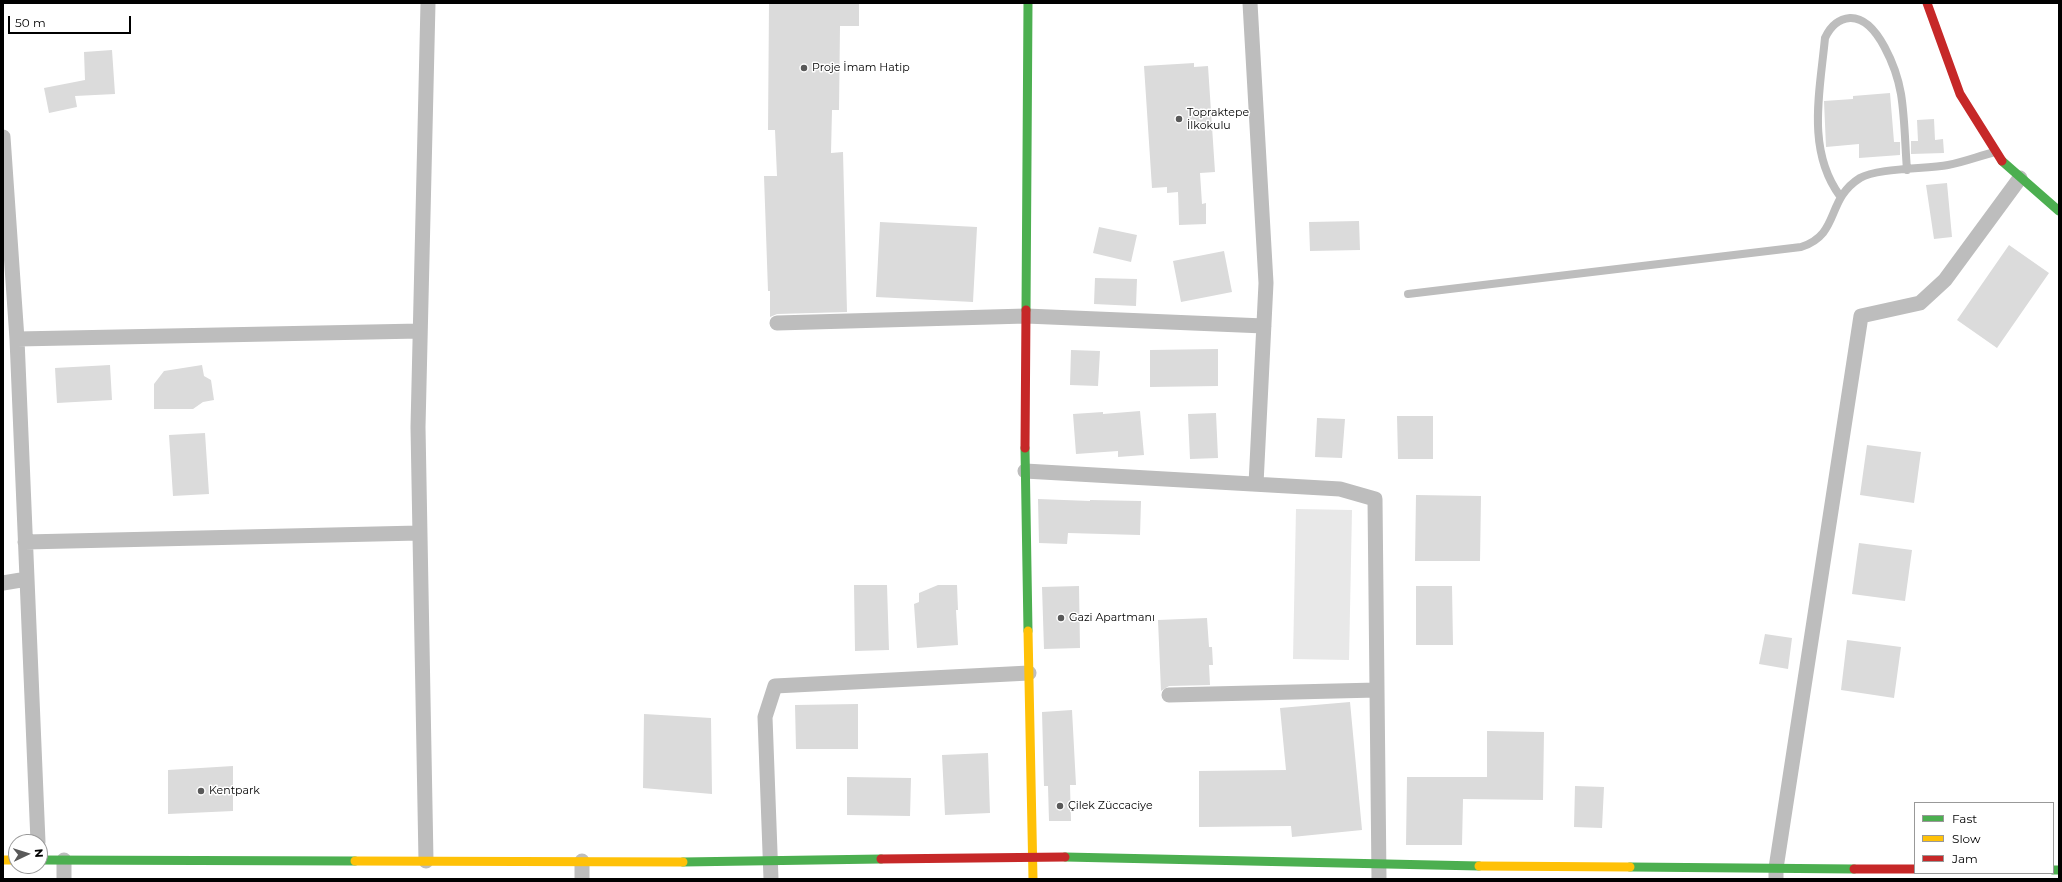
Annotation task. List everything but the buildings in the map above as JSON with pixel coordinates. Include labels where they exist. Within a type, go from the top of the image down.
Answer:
[{"type":"main road","points":[[1028,3],[1025,471],[1032,879]]},
{"type":"main road","points":[[1927,3],[1960,94],[1996,152],[2003,163],[2059,211]]},
{"type":"main road","points":[[48,860],[771,862],[1032,856],[1379,872],[1776,874],[1914,869]]},
{"type":"street","points":[[426,861],[418,427],[428,3]]},
{"type":"street","points":[[1250,3],[1266,283],[1256,484]]},
{"type":"street","points":[[3,137],[9,323],[16,339],[38,834]]},
{"type":"street","points":[[1776,874],[1861,316],[1920,303],[1945,280],[2020,178]]},
{"type":"street","points":[[777,323],[1026,316],[1264,326]]},
{"type":"street","points":[[16,339],[420,331]]},
{"type":"street","points":[[1025,471],[1340,489],[1375,499],[1379,872]]},
{"type":"street","points":[[25,542],[420,533]]},
{"type":"street","points":[[3,583],[27,579]]},
{"type":"street","points":[[771,879],[765,717],[775,686],[1029,673]]},
{"type":"street","points":[[1169,696],[1377,690]]},
{"type":"street","points":[[64,860],[64,879]]},
{"type":"street","points":[[582,861],[582,879]]},
{"type":"lane","points":[[1840,196],[1828,178],[1823,165],[1817,122],[1825,38],[1832,26],[1843,19],[1856,18],[1868,24],[1876,34],[1891,62],[1901,94],[1907,170]]},
{"type":"lane","points":[[1408,294],[1801,246],[1813,242],[1824,233],[1829,226],[1840,196],[1854,183],[1867,175],[1948,165],[1996,152]]},
{"type":"shaded area","points":[[1296,509],[1352,510],[1349,660],[1293,659]]},
{"type":"traffic: fast","points":[[1026,310],[1028,3]]},
{"type":"traffic: fast","points":[[2002,161],[2059,211]]},
{"type":"traffic: fast","points":[[1025,448],[1028,631]]},
{"type":"traffic: fast","points":[[1065,857],[1479,866]]},
{"type":"traffic: fast","points":[[683,862],[881,859]]},
{"type":"traffic: fast","points":[[48,860],[355,861]]},
{"type":"traffic: fast","points":[[1630,867],[1854,869]]},
{"type":"traffic: fast","points":[[2054,870],[2059,870]]},
{"type":"traffic: slow","points":[[1028,631],[1033,879]]},
{"type":"traffic: slow","points":[[3,860],[8,860]]},
{"type":"traffic: slow","points":[[355,861],[683,862]]},
{"type":"traffic: slow","points":[[1479,866],[1630,867]]},
{"type":"traffic: jam","points":[[1927,3],[1960,94],[2002,161]]},
{"type":"traffic: jam","points":[[1025,448],[1026,310]]},
{"type":"traffic: jam","points":[[881,859],[1065,857]]},
{"type":"traffic: jam","points":[[1854,869],[1914,869]]},
{"type":"place","name":"Proje İmam Hatip","points":[[804,68]]},
{"type":"place","name":"Topraktepe İlkokulu","points":[[1179,119]]},
{"type":"place","name":"Gazi Apartmanı","points":[[1061,618]]},
{"type":"place","name":"Kentpark","points":[[201,791]]},
{"type":"place","name":"Çilek Züccaciye","points":[[1060,806]]}]
